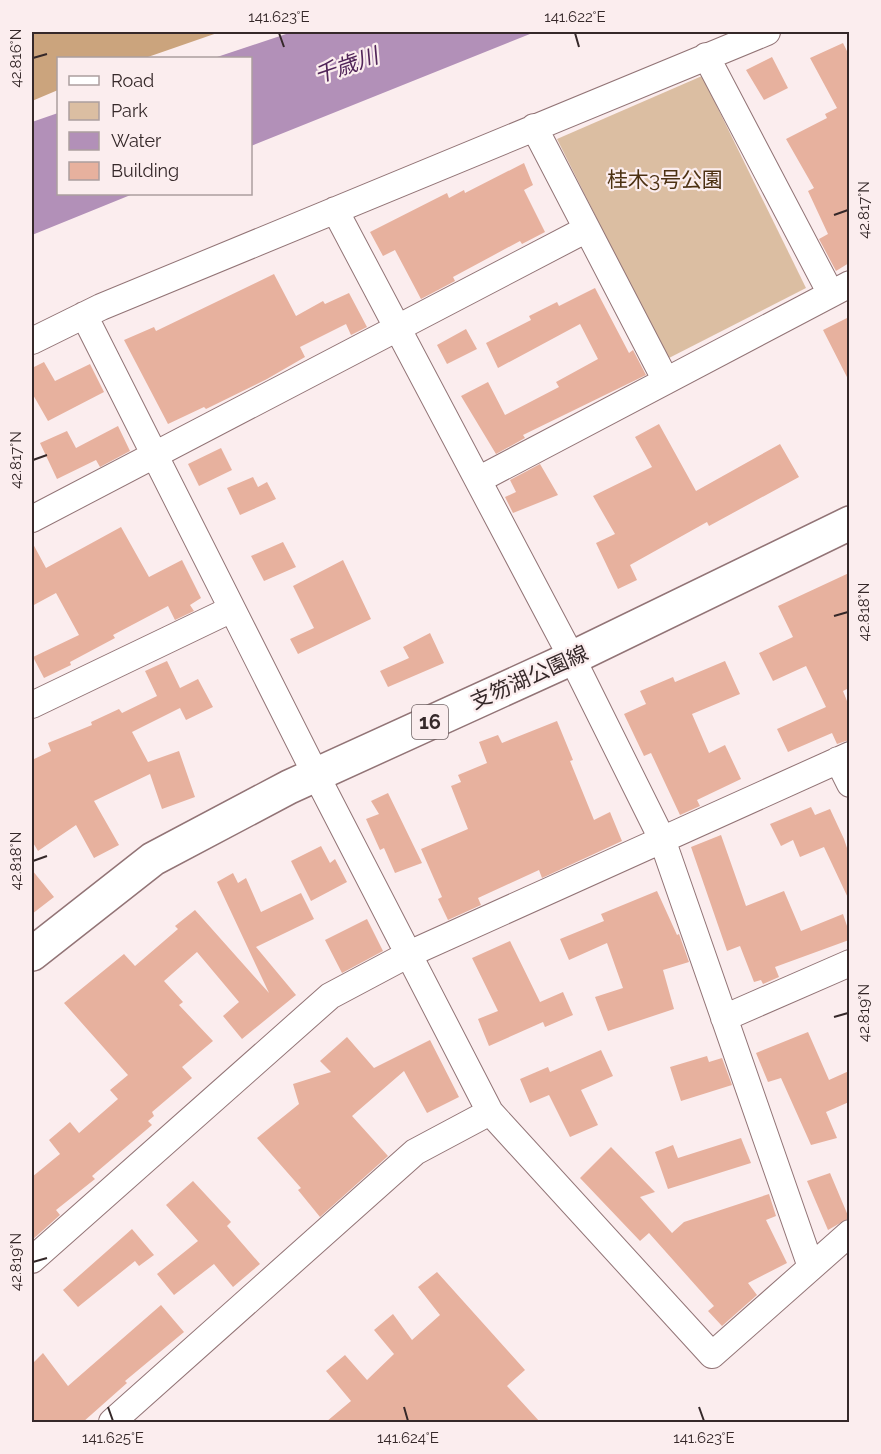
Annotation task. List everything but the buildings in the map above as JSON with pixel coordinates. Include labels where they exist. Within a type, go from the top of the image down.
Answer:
[{"type":"main road","name":"支笏湖公園線","points":[[32,954],[153,859],[315,773],[572,658],[849,523]]},
{"type":"street","points":[[32,341],[84,315],[767,32]]},
{"type":"street","points":[[478,480],[840,289],[706,56]]},
{"type":"street","points":[[534,127],[666,381]]},
{"type":"street","points":[[335,210],[572,658],[663,839],[811,1267]]},
{"type":"street","points":[[32,519],[587,229]]},
{"type":"street","points":[[84,315],[315,773],[490,1112],[712,1355],[849,1233]]},
{"type":"street","points":[[32,705],[232,609]]},
{"type":"street","points":[[32,1260],[330,996],[409,954],[844,757],[849,784]]},
{"type":"street","points":[[724,1018],[849,963]]},
{"type":"street","points":[[112,1422],[415,1152],[490,1112]]},
{"type":"green space","name":"桂木3号公園","points":[[702,76],[806,288],[667,359],[557,139]]},
{"type":"shaded area","points":[[32,32],[220,32],[148,57],[57,57],[57,90],[32,101]]},
{"type":"water","name":"千歳川","points":[[292,32],[535,32],[252,146],[252,57],[217,57]]},
{"type":"water","points":[[57,113],[57,195],[131,195],[32,235],[32,122]]}]
